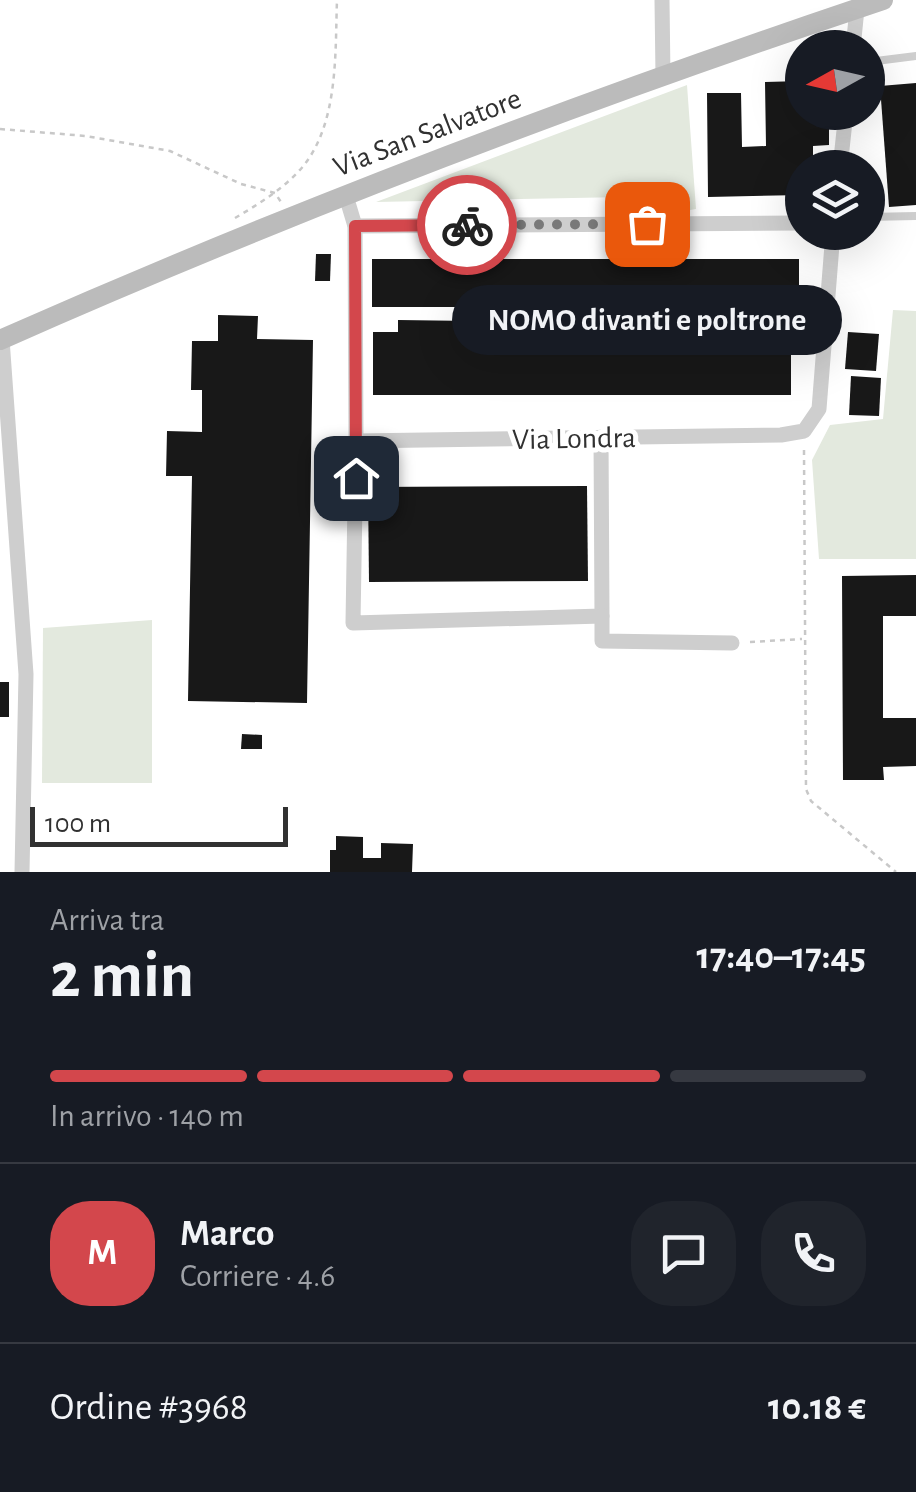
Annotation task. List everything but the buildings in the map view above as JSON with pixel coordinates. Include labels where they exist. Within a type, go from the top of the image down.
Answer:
[{"type":"street","points":[[662,0],[663,76]]},
{"type":"street","name":"Via San Salvatore","points":[[1,340],[292,214],[469,146],[883,0]]},
{"type":"street","points":[[854,30],[856,9]]},
{"type":"street","points":[[346,196],[355,226],[353,623],[602,616]]},
{"type":"street","points":[[355,226],[785,223]]},
{"type":"street","points":[[804,431],[819,409],[832,250]]},
{"type":"street","points":[[1,340],[26,674],[22,872]]},
{"type":"street","name":"Via Londra","points":[[356,441],[780,435],[804,431]]},
{"type":"street","points":[[601,437],[602,641],[732,643]]},
{"type":"lane","points":[[885,60],[916,56]]},
{"type":"lane","points":[[885,217],[916,216]]},
{"type":"path","points":[[0,129],[86,136],[170,151],[241,184],[275,193],[308,160],[324,124],[335,58],[337,0]]},
{"type":"path","points":[[804,431],[806,789],[810,801],[896,872]]},
{"type":"path","points":[[732,643],[804,639]]},
{"type":"shaded area","points":[[687,85],[696,209],[678,212],[676,196],[376,202]]},
{"type":"shaded area","points":[[893,310],[916,311],[916,559],[819,559],[812,460],[830,425],[883,419]]},
{"type":"shaded area","points":[[152,620],[152,783],[42,783],[43,628]]},
{"type":"way so far","points":[[467,225],[647,224]]},
{"type":"place","name":"NOMO divanti e poltrone","points":[[647,224]]},
{"type":"route","points":[[356,478],[355,226],[467,225]]}]
